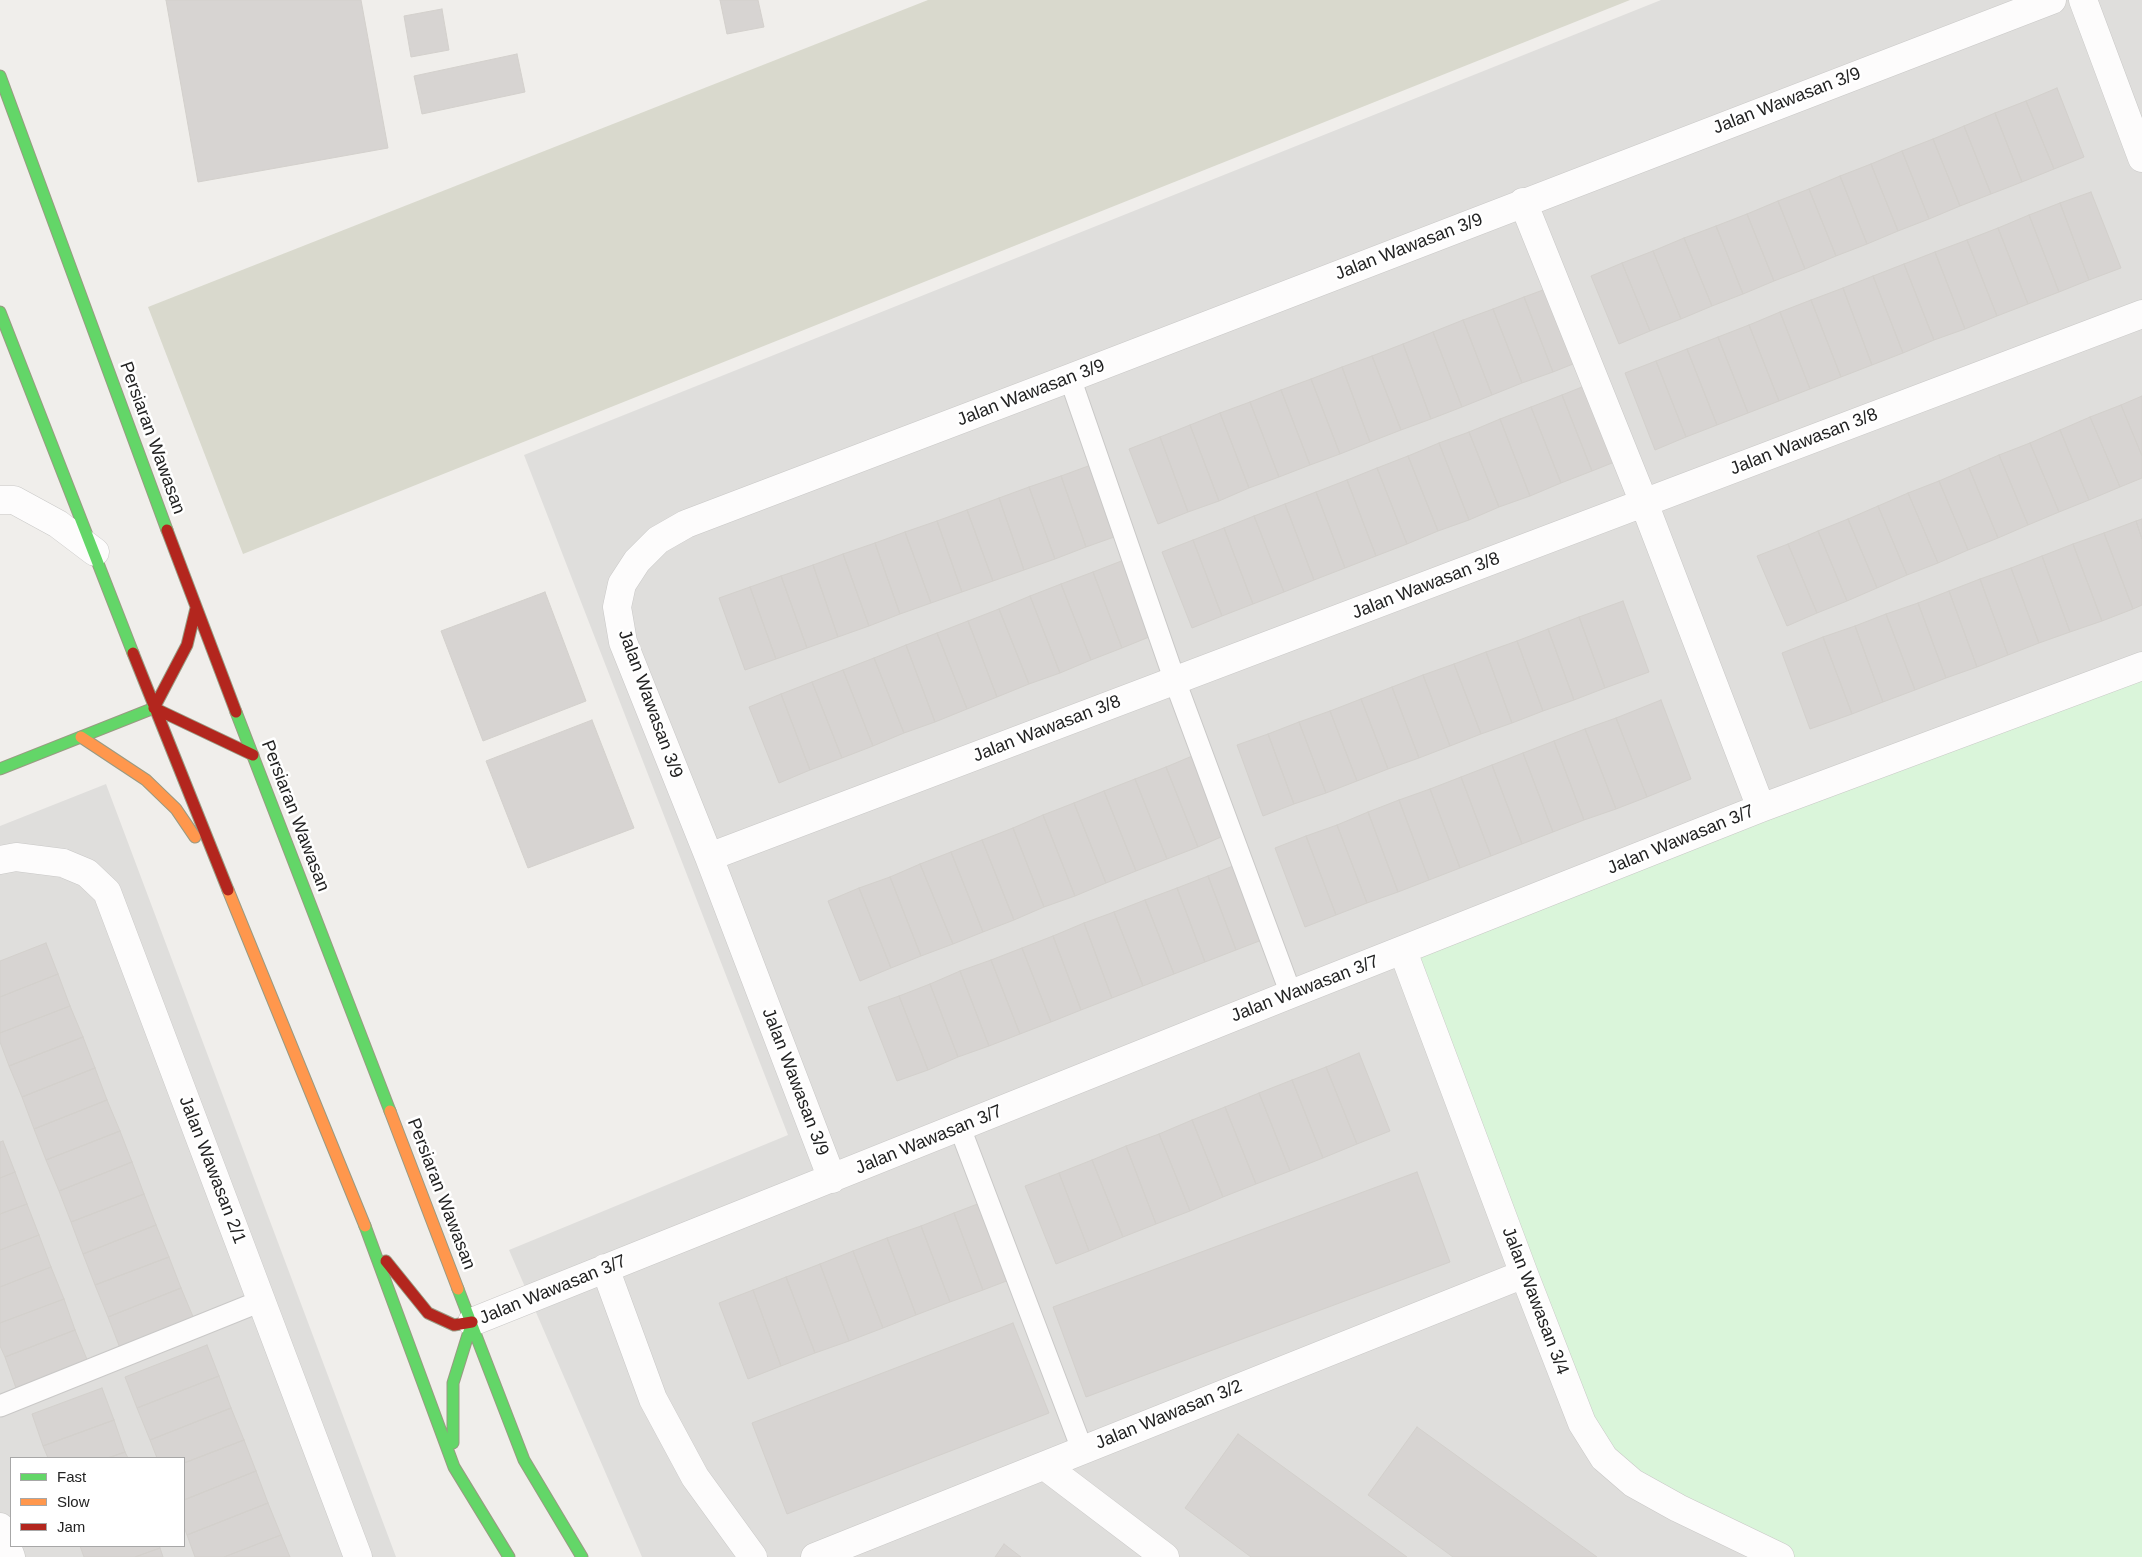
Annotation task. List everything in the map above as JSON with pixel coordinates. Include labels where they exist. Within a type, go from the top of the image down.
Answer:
[{"type":"main road","name":"Persiaran Wawasan","points":[[0,76],[196,608],[524,1460],[582,1557]]},
{"type":"main road","points":[[0,312],[96,552],[154,708],[371,1242],[454,1467],[509,1557]]},
{"type":"main road","points":[[0,769],[154,708],[187,645],[196,608]]},
{"type":"main road","points":[[154,708],[253,755]]},
{"type":"main road","points":[[81,737],[152,786],[176,809],[223,876]]},
{"type":"main road","points":[[371,1242],[428,1313],[454,1325],[472,1322],[453,1383],[454,1467]]},
{"type":"street","name":"Jalan Wawasan 3/9","points":[[832,1180],[709,857],[623,642],[617,607],[622,584],[637,561],[658,540],[686,524],[2052,0]]},
{"type":"street","points":[[2083,0],[2142,158]]},
{"type":"street","points":[[1523,202],[1644,503],[1762,808]]},
{"type":"street","name":"Jalan Wawasan 3/8","points":[[709,857],[2142,314]]},
{"type":"street","points":[[0,500],[14,500],[58,524],[96,552]]},
{"type":"street","name":"Jalan Wawasan 3/7","points":[[472,1322],[1762,808],[2142,666]]},
{"type":"street","name":"Jalan Wawasan 2/1","points":[[0,860],[16,857],[63,863],[87,873],[107,892],[358,1557]]},
{"type":"street","name":"Jalan Wawasan 3/4","points":[[1403,951],[1582,1423],[1604,1458],[1634,1483],[1678,1508],[1780,1557]]},
{"type":"street","points":[[605,1268],[652,1399],[695,1477],[753,1557]]},
{"type":"street","name":"Jalan Wawasan 3/2","points":[[815,1557],[1524,1274]]},
{"type":"street","points":[[1045,1466],[1165,1557]]},
{"type":"street","points":[[0,1527],[11,1557]]},
{"type":"lane","points":[[0,350],[19,361]]},
{"type":"lane","points":[[1070,378],[1175,680],[1292,994]]},
{"type":"lane","points":[[960,1128],[1082,1449]]},
{"type":"lane","points":[[0,1406],[261,1301]]},
{"type":"shaded area","points":[[928,0],[1630,0],[243,554],[148,307]]},
{"type":"shaded area","points":[[1661,0],[2142,0],[2142,1557],[642,1557],[509,1250],[788,1135],[524,455]]},
{"type":"shaded area","points":[[106,784],[396,1557],[0,1557],[0,826]]},
{"type":"green space","points":[[2142,666],[2142,1557],[1780,1557],[1604,1458],[1403,951]]},
{"type":"building","points":[[166,0],[361,0],[388,148],[198,182]]},
{"type":"building","points":[[720,0],[758,0],[764,27],[727,34]]},
{"type":"building","points":[[442,9],[449,50],[411,57],[404,16]]},
{"type":"building","points":[[517,54],[525,92],[422,114],[414,76]]},
{"type":"building","points":[[2057,88],[2084,157],[2054,169],[2026,101]]},
{"type":"building","points":[[2026,101],[2054,169],[2022,182],[1995,113]]},
{"type":"building","points":[[1995,113],[2022,182],[1991,194],[1964,126]]},
{"type":"building","points":[[1964,126],[1991,194],[1960,206],[1933,139]]},
{"type":"building","points":[[1933,139],[1960,206],[1929,219],[1902,151]]},
{"type":"building","points":[[1902,151],[1929,219],[1898,231],[1871,164]]},
{"type":"building","points":[[1871,164],[1898,231],[1867,244],[1840,176]]},
{"type":"building","points":[[1840,176],[1867,244],[1836,256],[1809,189]]},
{"type":"building","points":[[1809,189],[1836,256],[1805,269],[1778,201]]},
{"type":"building","points":[[2091,192],[2121,268],[2089,280],[2060,203]]},
{"type":"building","points":[[1778,201],[1805,269],[1774,281],[1747,214]]},
{"type":"building","points":[[2060,203],[2089,280],[2059,292],[2029,215]]},
{"type":"building","points":[[1747,214],[1774,281],[1743,294],[1716,226]]},
{"type":"building","points":[[2029,215],[2059,292],[2028,304],[1998,228]]},
{"type":"building","points":[[1716,226],[1743,294],[1712,306],[1684,238]]},
{"type":"building","points":[[1998,228],[2028,304],[1997,316],[1967,240]]},
{"type":"building","points":[[1684,238],[1712,306],[1681,319],[1653,251]]},
{"type":"building","points":[[1967,240],[1997,316],[1965,329],[1935,252]]},
{"type":"building","points":[[1653,251],[1681,319],[1650,331],[1622,263]]},
{"type":"building","points":[[1935,252],[1965,329],[1934,340],[1904,264]]},
{"type":"building","points":[[1622,263],[1650,331],[1619,344],[1591,276]]},
{"type":"building","points":[[1904,264],[1934,340],[1903,353],[1873,276]]},
{"type":"building","points":[[1873,276],[1903,353],[1872,365],[1843,288]]},
{"type":"building","points":[[1554,286],[1583,360],[1553,372],[1524,297]]},
{"type":"building","points":[[1843,288],[1872,365],[1841,377],[1811,300]]},
{"type":"building","points":[[1524,297],[1553,372],[1522,383],[1493,309]]},
{"type":"building","points":[[1811,300],[1841,377],[1810,389],[1780,312]]},
{"type":"building","points":[[1493,309],[1522,383],[1492,395],[1463,320]]},
{"type":"building","points":[[1780,312],[1810,389],[1779,401],[1749,325]]},
{"type":"building","points":[[1463,320],[1492,395],[1462,407],[1433,332]]},
{"type":"building","points":[[1749,325],[1779,401],[1748,413],[1718,337]]},
{"type":"building","points":[[1433,332],[1462,407],[1431,419],[1403,344]]},
{"type":"building","points":[[1718,337],[1748,413],[1717,425],[1687,349]]},
{"type":"building","points":[[1403,344],[1431,419],[1401,430],[1372,356]]},
{"type":"building","points":[[1687,349],[1717,425],[1686,437],[1656,361]]},
{"type":"building","points":[[1372,356],[1401,430],[1370,442],[1342,367]]},
{"type":"building","points":[[1656,361],[1686,437],[1655,450],[1625,373]]},
{"type":"building","points":[[1342,367],[1370,442],[1340,454],[1311,379]]},
{"type":"building","points":[[1311,379],[1340,454],[1310,465],[1281,390]]},
{"type":"building","points":[[1592,383],[1622,459],[1592,471],[1562,395]]},
{"type":"building","points":[[1281,390],[1310,465],[1279,477],[1250,402]]},
{"type":"building","points":[[1562,395],[1592,471],[1561,483],[1531,407]]},
{"type":"building","points":[[2142,396],[2142,456],[2121,405]]},
{"type":"building","points":[[1250,402],[1279,477],[1249,488],[1220,413]]},
{"type":"building","points":[[2121,405],[2142,456],[2142,478],[2120,487],[2090,417]]},
{"type":"building","points":[[1531,407],[1561,483],[1530,496],[1500,419]]},
{"type":"building","points":[[1220,413],[1249,488],[1219,501],[1190,425]]},
{"type":"building","points":[[2090,417],[2120,487],[2089,500],[2060,430]]},
{"type":"building","points":[[1500,419],[1530,496],[1499,507],[1469,432]]},
{"type":"building","points":[[1190,425],[1219,501],[1188,512],[1160,437]]},
{"type":"building","points":[[2060,430],[2089,500],[2059,512],[2030,443]]},
{"type":"building","points":[[1469,432],[1499,507],[1469,520],[1439,443]]},
{"type":"building","points":[[1160,437],[1188,512],[1158,524],[1129,449]]},
{"type":"building","points":[[1439,443],[1469,520],[1438,531],[1408,456]]},
{"type":"building","points":[[2030,443],[2059,512],[2028,525],[1999,455]]},
{"type":"building","points":[[1999,455],[2028,525],[1998,538],[1969,468]]},
{"type":"building","points":[[1408,456],[1438,531],[1407,544],[1377,468]]},
{"type":"building","points":[[1091,465],[1117,536],[1086,547],[1061,476]]},
{"type":"building","points":[[1377,468],[1407,544],[1376,556],[1347,480]]},
{"type":"building","points":[[1969,468],[1998,538],[1968,550],[1939,481]]},
{"type":"building","points":[[1061,476],[1086,547],[1055,559],[1029,487]]},
{"type":"building","points":[[1347,480],[1376,556],[1345,568],[1316,492]]},
{"type":"building","points":[[1939,481],[1968,550],[1938,563],[1908,493]]},
{"type":"building","points":[[1029,487],[1055,559],[1024,570],[999,498]]},
{"type":"building","points":[[1316,492],[1345,568],[1314,580],[1285,504]]},
{"type":"building","points":[[1908,493],[1938,563],[1907,575],[1878,506]]},
{"type":"building","points":[[999,498],[1024,570],[993,581],[967,510]]},
{"type":"building","points":[[1285,504],[1314,580],[1284,592],[1254,516]]},
{"type":"building","points":[[1878,506],[1907,575],[1877,588],[1848,519]]},
{"type":"building","points":[[967,510],[993,581],[962,592],[937,521]]},
{"type":"building","points":[[1254,516],[1284,592],[1253,604],[1224,528]]},
{"type":"building","points":[[1848,519],[1877,588],[1847,601],[1818,531]]},
{"type":"building","points":[[2142,519],[2142,539],[2136,521]]},
{"type":"building","points":[[937,521],[962,592],[931,603],[905,532]]},
{"type":"building","points":[[2136,521],[2142,539],[2142,605],[2133,609],[2104,533]]},
{"type":"building","points":[[1224,528],[1253,604],[1222,616],[1193,540]]},
{"type":"building","points":[[1818,531],[1847,601],[1817,613],[1788,544]]},
{"type":"building","points":[[905,532],[931,603],[900,614],[875,543]]},
{"type":"building","points":[[2104,533],[2133,609],[2102,621],[2073,544]]},
{"type":"building","points":[[1193,540],[1222,616],[1192,628],[1162,552]]},
{"type":"building","points":[[875,543],[900,614],[869,626],[843,554]]},
{"type":"building","points":[[1788,544],[1817,613],[1787,626],[1757,556]]},
{"type":"building","points":[[2073,544],[2102,621],[2070,632],[2042,556]]},
{"type":"building","points":[[843,554],[869,626],[838,637],[813,565]]},
{"type":"building","points":[[2042,556],[2070,632],[2039,643],[2011,568]]},
{"type":"building","points":[[1124,560],[1154,635],[1122,648],[1093,572]]},
{"type":"building","points":[[813,565],[838,637],[807,648],[781,576]]},
{"type":"building","points":[[2011,568],[2039,643],[2008,655],[1980,579]]},
{"type":"building","points":[[1093,572],[1122,648],[1091,660],[1061,584]]},
{"type":"building","points":[[781,576],[807,648],[776,659],[750,587]]},
{"type":"building","points":[[1980,579],[2008,655],[1977,667],[1949,591]]},
{"type":"building","points":[[1061,584],[1091,660],[1060,673],[1030,596]]},
{"type":"building","points":[[750,587],[776,659],[745,670],[719,598]]},
{"type":"building","points":[[1949,591],[1977,667],[1946,678],[1918,603]]},
{"type":"building","points":[[545,592],[586,701],[483,741],[441,631]]},
{"type":"building","points":[[1030,596],[1060,673],[1029,684],[999,609]]},
{"type":"building","points":[[1623,601],[1649,672],[1605,688],[1579,617]]},
{"type":"building","points":[[1918,603],[1946,678],[1915,690],[1886,614]]},
{"type":"building","points":[[999,609],[1029,684],[997,697],[968,621]]},
{"type":"building","points":[[1886,614],[1915,690],[1883,702],[1855,626]]},
{"type":"building","points":[[1579,617],[1605,688],[1574,700],[1548,629]]},
{"type":"building","points":[[968,621],[997,697],[967,709],[937,633]]},
{"type":"building","points":[[1855,626],[1883,702],[1852,714],[1823,637]]},
{"type":"building","points":[[1548,629],[1574,700],[1543,711],[1517,641]]},
{"type":"building","points":[[937,633],[967,709],[935,722],[906,645]]},
{"type":"building","points":[[1823,637],[1852,714],[1810,729],[1782,653]]},
{"type":"building","points":[[1517,641],[1543,711],[1512,723],[1486,652]]},
{"type":"building","points":[[906,645],[935,722],[904,733],[874,658]]},
{"type":"building","points":[[1486,652],[1512,723],[1481,734],[1454,664]]},
{"type":"building","points":[[874,658],[904,733],[873,746],[843,670]]},
{"type":"building","points":[[1454,664],[1481,734],[1450,746],[1423,675]]},
{"type":"building","points":[[843,670],[873,746],[842,758],[812,682]]},
{"type":"building","points":[[1423,675],[1450,746],[1419,758],[1392,687]]},
{"type":"building","points":[[812,682],[842,758],[810,770],[781,694]]},
{"type":"building","points":[[1392,687],[1419,758],[1388,769],[1361,699]]},
{"type":"building","points":[[781,694],[810,770],[779,783],[749,707]]},
{"type":"building","points":[[1361,699],[1388,769],[1357,781],[1330,711]]},
{"type":"building","points":[[1661,700],[1691,779],[1647,797],[1616,718]]},
{"type":"building","points":[[1330,711],[1357,781],[1326,793],[1299,722]]},
{"type":"building","points":[[1616,718],[1647,797],[1616,809],[1585,729]]},
{"type":"building","points":[[592,720],[634,828],[528,868],[486,761]]},
{"type":"building","points":[[1299,722],[1326,793],[1294,804],[1268,734]]},
{"type":"building","points":[[1585,729],[1616,809],[1584,820],[1554,741]]},
{"type":"building","points":[[1268,734],[1294,804],[1263,816],[1237,745]]},
{"type":"building","points":[[1554,741],[1584,820],[1553,832],[1523,753]]},
{"type":"building","points":[[1523,753],[1553,832],[1522,844],[1492,765]]},
{"type":"building","points":[[1197,754],[1228,834],[1198,847],[1166,767]]},
{"type":"building","points":[[1492,765],[1522,844],[1491,856],[1461,777]]},
{"type":"building","points":[[1166,767],[1198,847],[1167,859],[1135,779]]},
{"type":"building","points":[[1461,777],[1491,856],[1460,868],[1430,789]]},
{"type":"building","points":[[1135,779],[1167,859],[1136,871],[1104,791]]},
{"type":"building","points":[[1430,789],[1460,868],[1429,880],[1399,800]]},
{"type":"building","points":[[1104,791],[1136,871],[1106,883],[1074,803]]},
{"type":"building","points":[[1399,800],[1429,880],[1398,892],[1368,812]]},
{"type":"building","points":[[1074,803],[1106,883],[1075,896],[1043,815]]},
{"type":"building","points":[[1368,812],[1398,892],[1367,903],[1337,825]]},
{"type":"building","points":[[1043,815],[1075,896],[1044,907],[1013,828]]},
{"type":"building","points":[[1337,825],[1367,903],[1336,915],[1306,836]]},
{"type":"building","points":[[1013,828],[1044,907],[1014,920],[982,840]]},
{"type":"building","points":[[1306,836],[1336,915],[1305,927],[1275,848]]},
{"type":"building","points":[[982,840],[1014,920],[983,932],[951,852]]},
{"type":"building","points":[[951,852],[983,932],[953,944],[920,864]]},
{"type":"building","points":[[920,864],[953,944],[921,956],[890,877]]},
{"type":"building","points":[[1238,864],[1267,938],[1236,950],[1208,876]]},
{"type":"building","points":[[1208,876],[1236,950],[1205,962],[1177,888]]},
{"type":"building","points":[[890,877],[921,956],[891,968],[859,888]]},
{"type":"building","points":[[859,888],[891,968],[860,981],[828,901]]},
{"type":"building","points":[[1177,888],[1205,962],[1174,974],[1145,900]]},
{"type":"building","points":[[1145,900],[1174,974],[1143,986],[1114,912]]},
{"type":"building","points":[[1114,912],[1143,986],[1112,998],[1084,923]]},
{"type":"building","points":[[1084,923],[1112,998],[1081,1010],[1053,936]]},
{"type":"building","points":[[1053,936],[1081,1010],[1051,1022],[1022,948]]},
{"type":"building","points":[[46,943],[58,974],[0,997],[0,961]]},
{"type":"building","points":[[1022,948],[1051,1022],[1020,1034],[991,960]]},
{"type":"building","points":[[991,960],[1020,1034],[989,1046],[960,971]]},
{"type":"building","points":[[960,971],[989,1046],[958,1057],[930,984]]},
{"type":"building","points":[[58,974],[70,1006],[0,1033],[0,997]]},
{"type":"building","points":[[930,984],[958,1057],[928,1070],[899,996]]},
{"type":"building","points":[[899,996],[928,1070],[897,1081],[868,1007]]},
{"type":"building","points":[[70,1006],[83,1037],[9,1066],[0,1042],[0,1033]]},
{"type":"building","points":[[83,1037],[95,1068],[22,1097],[9,1066]]},
{"type":"building","points":[[1359,1053],[1390,1131],[1357,1144],[1326,1067]]},
{"type":"building","points":[[1326,1067],[1357,1144],[1323,1158],[1292,1080]]},
{"type":"building","points":[[95,1068],[107,1100],[34,1129],[22,1097]]},
{"type":"building","points":[[1292,1080],[1323,1158],[1290,1171],[1259,1093]]},
{"type":"building","points":[[1259,1093],[1290,1171],[1256,1184],[1225,1107]]},
{"type":"building","points":[[107,1100],[120,1131],[46,1160],[34,1129]]},
{"type":"building","points":[[1225,1107],[1256,1184],[1223,1197],[1192,1120]]},
{"type":"building","points":[[1192,1120],[1223,1197],[1190,1211],[1159,1134]]},
{"type":"building","points":[[120,1131],[132,1162],[59,1191],[46,1160]]},
{"type":"building","points":[[1159,1134],[1190,1211],[1156,1224],[1126,1146]]},
{"type":"building","points":[[3,1141],[15,1172],[0,1178],[0,1142]]},
{"type":"building","points":[[1126,1146],[1156,1224],[1123,1237],[1092,1160]]},
{"type":"building","points":[[1092,1160],[1123,1237],[1089,1251],[1059,1173]]},
{"type":"building","points":[[132,1162],[144,1194],[71,1222],[59,1191]]},
{"type":"building","points":[[15,1172],[27,1204],[0,1214],[0,1178]]},
{"type":"building","points":[[1417,1172],[1450,1262],[1086,1397],[1053,1307]]},
{"type":"building","points":[[1059,1173],[1089,1251],[1056,1264],[1025,1186]]},
{"type":"building","points":[[144,1194],[156,1225],[83,1254],[71,1222]]},
{"type":"building","points":[[988,1200],[1017,1277],[983,1290],[954,1213]]},
{"type":"building","points":[[27,1204],[39,1235],[0,1250],[0,1214]]},
{"type":"building","points":[[954,1213],[983,1290],[950,1302],[921,1226]]},
{"type":"building","points":[[156,1225],[169,1257],[95,1285],[83,1254]]},
{"type":"building","points":[[921,1226],[950,1302],[916,1315],[887,1238]]},
{"type":"building","points":[[39,1235],[51,1267],[0,1287],[0,1250]]},
{"type":"building","points":[[887,1238],[916,1315],[883,1328],[853,1251]]},
{"type":"building","points":[[853,1251],[883,1328],[849,1341],[820,1264]]},
{"type":"building","points":[[169,1257],[181,1288],[108,1317],[95,1285]]},
{"type":"building","points":[[820,1264],[849,1341],[815,1353],[786,1277]]},
{"type":"building","points":[[51,1267],[64,1299],[0,1323],[0,1287]]},
{"type":"building","points":[[786,1277],[815,1353],[781,1366],[753,1290]]},
{"type":"building","points":[[181,1288],[194,1319],[120,1348],[108,1317]]},
{"type":"building","points":[[753,1290],[781,1366],[748,1379],[719,1303]]},
{"type":"building","points":[[64,1299],[75,1330],[5,1357],[0,1346],[0,1323]]},
{"type":"building","points":[[1013,1323],[1049,1413],[787,1514],[752,1423]]},
{"type":"building","points":[[75,1330],[88,1362],[16,1388],[5,1357]]},
{"type":"building","points":[[207,1345],[219,1376],[137,1408],[125,1377]]},
{"type":"building","points":[[219,1376],[231,1408],[150,1440],[137,1408]]},
{"type":"building","points":[[102,1388],[114,1420],[43,1446],[32,1414]]},
{"type":"building","points":[[231,1408],[244,1440],[185,1463],[185,1457],[157,1457],[150,1440]]},
{"type":"building","points":[[114,1420],[125,1452],[111,1457],[48,1457],[43,1446]]},
{"type":"building","points":[[1417,1427],[1597,1557],[1453,1557],[1368,1495]]},
{"type":"building","points":[[1238,1434],[1407,1557],[1251,1557],[1185,1508]]},
{"type":"building","points":[[244,1440],[256,1471],[185,1500],[185,1463]]},
{"type":"building","points":[[125,1452],[128,1457],[111,1457]]},
{"type":"building","points":[[256,1471],[268,1503],[187,1535],[185,1530],[185,1500]]},
{"type":"building","points":[[268,1503],[281,1535],[224,1557],[195,1557],[187,1535]]},
{"type":"building","points":[[281,1535],[290,1557],[224,1557]]},
{"type":"building","points":[[1004,1544],[1021,1557],[995,1557]]},
{"type":"building","points":[[80,1547],[160,1548],[135,1557],[84,1557]]},
{"type":"building","points":[[160,1548],[163,1557],[135,1557]]},
{"type":"traffic: fast","points":[[0,76],[167,530]]},
{"type":"traffic: fast","points":[[0,312],[133,653]]},
{"type":"traffic: fast","points":[[0,769],[154,708]]},
{"type":"traffic: fast","points":[[236,712],[390,1111]]},
{"type":"traffic: fast","points":[[365,1226],[454,1467],[509,1557]]},
{"type":"traffic: fast","points":[[458,1289],[524,1460],[582,1557]]},
{"type":"traffic: fast","points":[[453,1443],[453,1383],[472,1322]]},
{"type":"traffic: slow","points":[[81,737],[146,780],[176,809],[195,837]]},
{"type":"traffic: slow","points":[[228,890],[365,1226]]},
{"type":"traffic: slow","points":[[390,1111],[458,1289]]},
{"type":"traffic: jam","points":[[167,530],[236,712]]},
{"type":"traffic: jam","points":[[154,708],[187,645],[196,608]]},
{"type":"traffic: jam","points":[[133,653],[228,890]]},
{"type":"traffic: jam","points":[[154,708],[253,755]]},
{"type":"traffic: jam","points":[[386,1261],[428,1313],[454,1325],[472,1322]]}]
